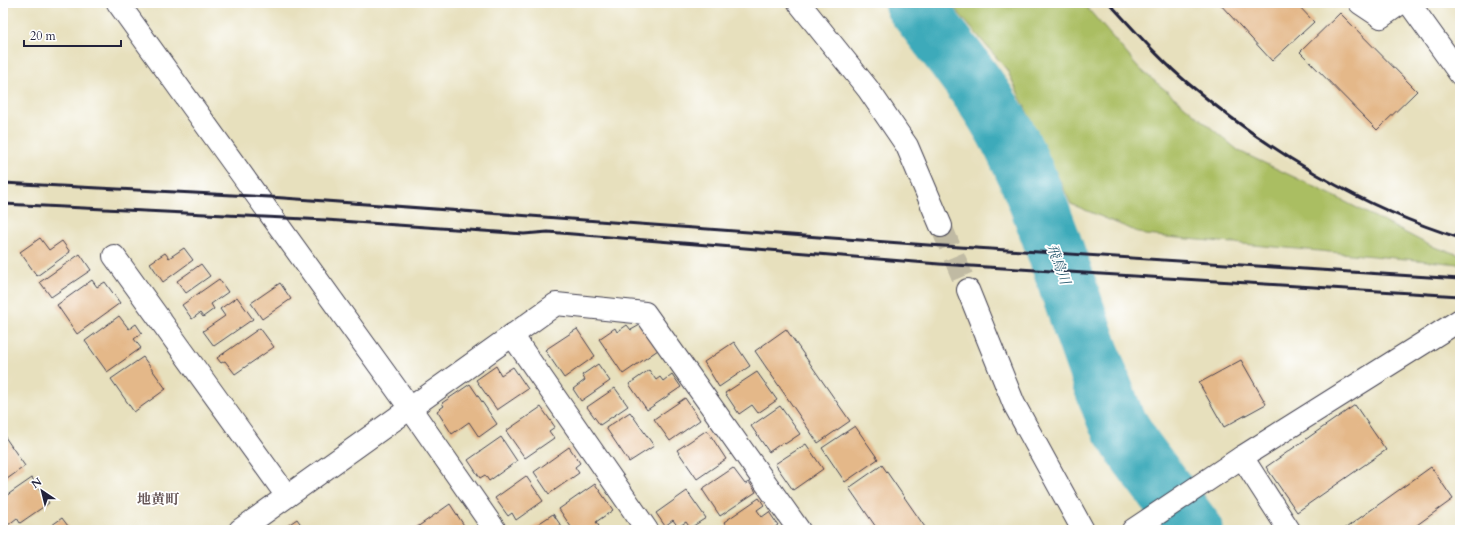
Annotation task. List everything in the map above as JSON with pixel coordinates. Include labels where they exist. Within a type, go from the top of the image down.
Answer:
[{"type":"street","points":[[118,3],[410,408],[495,530]]},
{"type":"street","points":[[799,3],[868,89],[907,146],[941,226]]},
{"type":"street","points":[[1360,3],[1381,17],[1413,5],[1460,74]]},
{"type":"street","points":[[114,256],[287,496]]},
{"type":"street","points":[[968,290],[1014,404],[1083,530]]},
{"type":"street","points":[[240,530],[556,304],[645,314],[798,530]]},
{"type":"street","points":[[1133,530],[1235,461],[1460,320]]},
{"type":"street","points":[[512,335],[647,530]]},
{"type":"street","points":[[1235,461],[1289,530]]},
{"type":"green space","points":[[950,3],[1083,3],[1140,69],[1239,151],[1332,195],[1431,246],[1460,255],[1460,264],[1145,235],[1071,204],[1007,70]]},
{"type":"building","points":[[1219,3],[1296,3],[1314,22],[1272,61]]},
{"type":"building","points":[[1340,13],[1417,91],[1377,130],[1300,52]]},
{"type":"building","points":[[40,238],[49,250],[62,241],[70,252],[37,276],[20,252]]},
{"type":"building","points":[[184,248],[193,260],[163,282],[150,263],[165,253],[169,258]]},
{"type":"building","points":[[80,254],[91,270],[51,297],[40,282]]},
{"type":"building","points":[[201,264],[210,276],[186,293],[177,281]]},
{"type":"building","points":[[219,279],[228,292],[211,304],[214,309],[203,317],[200,313],[192,319],[182,305]]},
{"type":"building","points":[[92,280],[97,287],[105,282],[120,303],[77,334],[57,305]]},
{"type":"building","points":[[280,283],[291,299],[262,319],[251,303]]},
{"type":"building","points":[[237,297],[253,319],[214,346],[203,331],[225,316],[220,309]]},
{"type":"building","points":[[119,316],[129,329],[136,324],[142,333],[134,339],[141,348],[107,372],[85,341]]},
{"type":"building","points":[[627,325],[631,330],[640,325],[658,350],[623,374],[599,339],[615,328],[617,332]]},
{"type":"building","points":[[260,328],[274,347],[235,374],[225,361],[221,363],[217,358]]},
{"type":"building","points":[[577,329],[595,356],[564,378],[545,350]]},
{"type":"building","points":[[786,329],[850,421],[818,443],[755,351]]},
{"type":"building","points":[[734,342],[750,366],[719,387],[704,362]]},
{"type":"building","points":[[143,357],[166,389],[134,412],[111,379]]},
{"type":"building","points":[[1241,360],[1266,404],[1224,427],[1199,383]]},
{"type":"building","points":[[598,364],[610,381],[581,401],[573,389],[585,380],[582,375]]},
{"type":"building","points":[[496,366],[501,375],[513,367],[528,389],[497,410],[476,380]]},
{"type":"building","points":[[649,370],[656,380],[660,377],[663,381],[672,374],[681,387],[647,410],[629,384]]},
{"type":"building","points":[[757,372],[777,400],[758,413],[752,405],[739,414],[725,393]]},
{"type":"building","points":[[470,384],[497,424],[479,437],[469,422],[452,434],[437,411],[444,406],[442,403]]},
{"type":"building","points":[[615,388],[628,406],[600,425],[587,407]]},
{"type":"building","points":[[685,398],[700,420],[670,441],[654,419]]},
{"type":"building","points":[[1355,405],[1386,450],[1297,512],[1266,467]]},
{"type":"building","points":[[780,406],[800,434],[785,444],[783,442],[769,452],[751,426]]},
{"type":"building","points":[[541,407],[555,427],[549,431],[554,438],[525,458],[506,431]]},
{"type":"building","points":[[630,412],[654,446],[629,462],[606,428]]},
{"type":"building","points":[[855,426],[878,459],[845,482],[822,448]]},
{"type":"building","points":[[707,430],[726,459],[697,479],[677,450]]},
{"type":"building","points":[[5,437],[25,466],[3,482],[3,438]]},
{"type":"building","points":[[501,437],[517,461],[489,481],[485,475],[480,478],[468,460]]},
{"type":"building","points":[[806,444],[823,469],[793,490],[775,464]]},
{"type":"building","points":[[569,447],[580,463],[575,467],[579,473],[549,494],[534,472]]},
{"type":"building","points":[[882,465],[927,530],[878,530],[849,488]]},
{"type":"building","points":[[1431,467],[1453,499],[1410,530],[1343,530]]},
{"type":"building","points":[[733,468],[745,484],[749,482],[756,492],[720,516],[702,489]]},
{"type":"building","points":[[526,476],[543,501],[516,520],[512,513],[508,516],[495,498]]},
{"type":"building","points":[[32,478],[49,503],[20,523],[17,518],[8,525],[3,518],[3,498]]},
{"type":"building","points":[[595,484],[613,510],[596,522],[599,526],[593,530],[573,530],[559,509]]},
{"type":"building","points":[[687,491],[706,518],[690,528],[686,522],[678,527],[673,520],[665,526],[656,513]]},
{"type":"building","points":[[759,498],[764,505],[757,510],[762,517],[769,512],[778,525],[771,530],[730,530],[724,522]]},
{"type":"building","points":[[450,504],[467,530],[413,530]]},
{"type":"building","points":[[553,514],[564,530],[529,530]]},
{"type":"building","points":[[62,518],[71,530],[45,530]]},
{"type":"building","points":[[297,519],[305,530],[281,530]]},
{"type":"waterway","name":"飛鳥川","points":[[913,3],[971,79],[998,119],[1020,161],[1034,193],[1058,257],[1103,388],[1116,420],[1134,449],[1194,530]]},
{"type":"tunnel","points":[[941,226],[968,290]]},
{"type":"railway","points":[[1109,3],[1148,46],[1179,76],[1220,109],[1284,155],[1352,194],[1388,211],[1424,226],[1460,238]]},
{"type":"railway","points":[[3,183],[270,197],[928,245],[1460,279]]},
{"type":"railway","points":[[3,204],[326,220],[524,234],[548,232],[939,264],[1460,296]]},
{"type":"district","name":"地黄町","points":[[158,499]]}]
